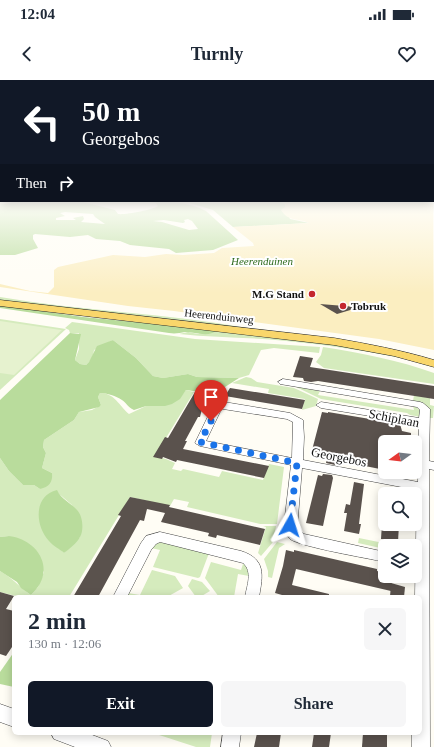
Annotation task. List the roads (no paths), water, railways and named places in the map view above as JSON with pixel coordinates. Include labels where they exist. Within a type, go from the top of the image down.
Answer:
[{"type":"main road","name":"Heerenduinweg","points":[[0,303],[71,313],[235,329],[308,338],[377,349],[434,364]]},
{"type":"street","points":[[283,382],[420,405],[425,409],[424,422]]},
{"type":"street","name":"Schiplaan","points":[[321,404],[424,422],[429,465],[424,487],[429,539],[422,672]]},
{"type":"street","name":"Georgebos","points":[[297,463],[300,422],[295,417],[230,406],[221,406],[216,410],[200,442],[297,463],[424,487]]},
{"type":"street","points":[[297,463],[290,525],[290,528],[295,535],[303,539],[378,555]]},
{"type":"street","points":[[121,595],[146,547],[151,540],[160,537],[241,556],[250,560],[256,569],[252,595]]},
{"type":"street","points":[[0,713],[12,717]]},
{"type":"street","points":[[66,735],[102,747]]},
{"type":"street","points":[[230,747],[232,735]]},
{"type":"street","name":"Schiplaan","points":[[421,735],[421,747]]},
{"type":"place","name":"M.G Stand","points":[[312,294]]},
{"type":"place","name":"Tobruk","points":[[343,306]]},
{"type":"park label","name":"Heerenduinen","points":[[262,261]]}]
